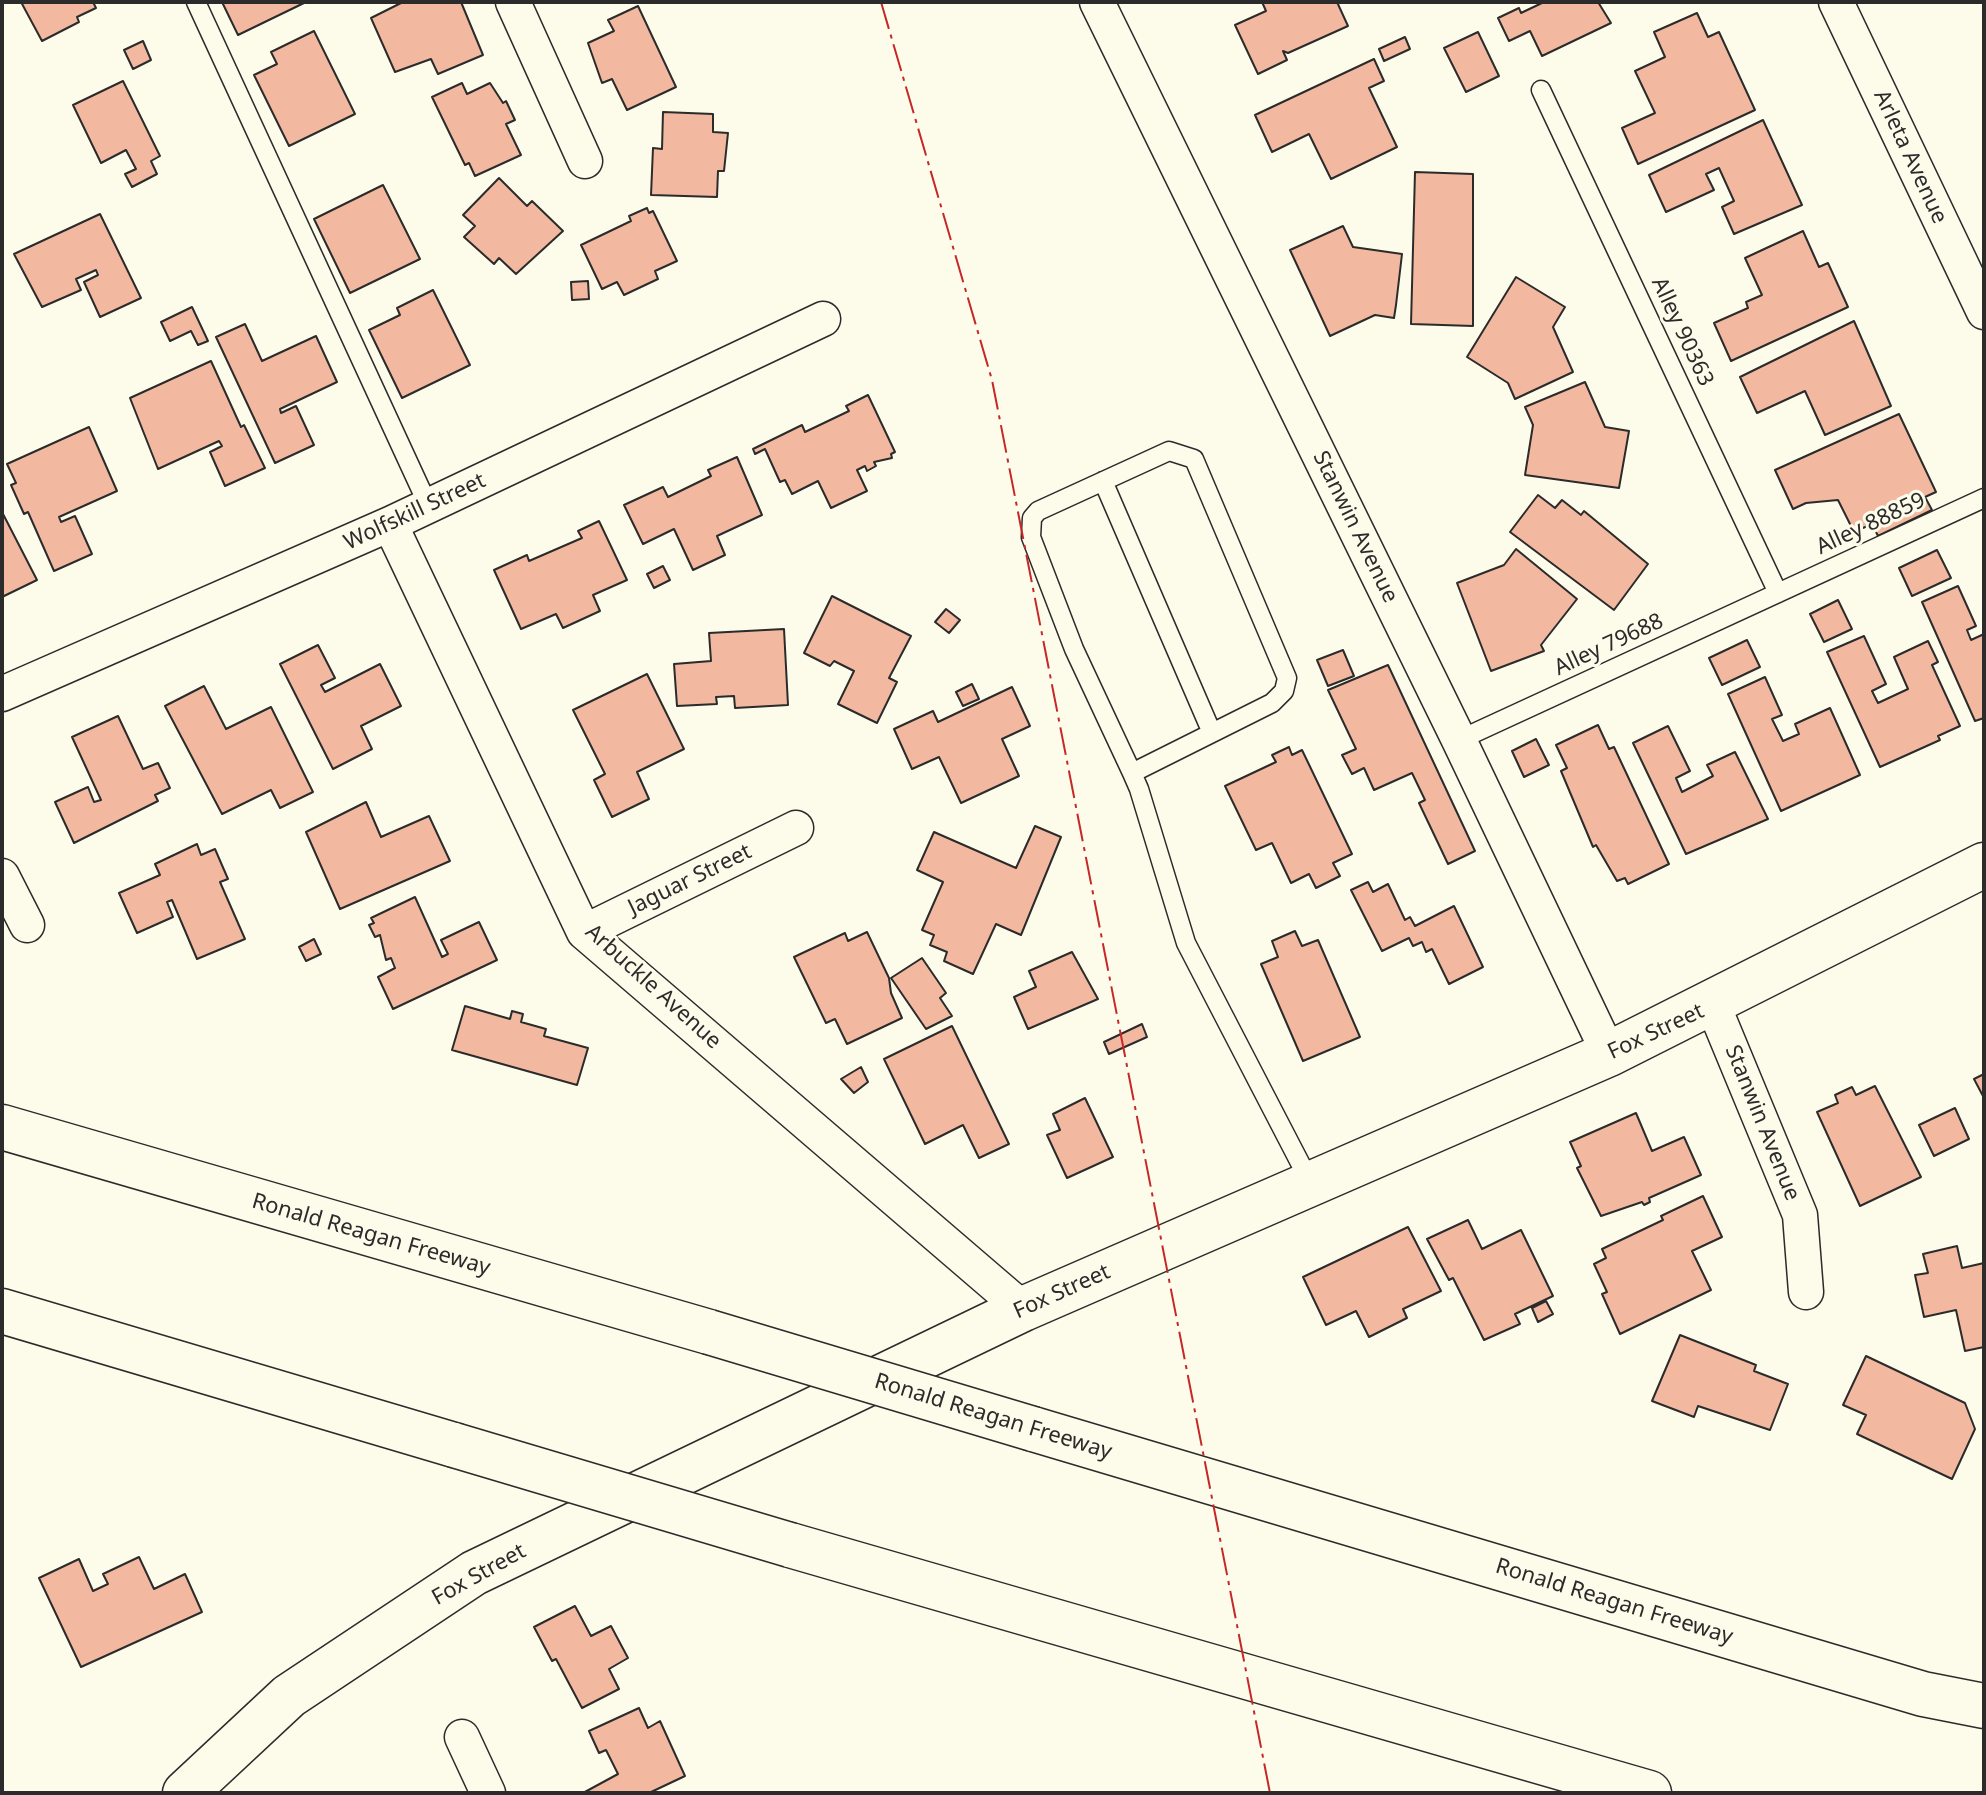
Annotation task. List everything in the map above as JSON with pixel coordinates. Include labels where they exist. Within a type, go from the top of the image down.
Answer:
[{"type":"main road","name":"Fox Street","points":[[185,1793],[289,1696],[474,1573],[1023,1309],[1609,1054],[1713,1005],[1984,865]]},
{"type":"main road","name":"Ronald Reagan Freeway","points":[[2,1127],[709,1332],[1923,1694],[1984,1706]]},
{"type":"main road","points":[[2,1311],[790,1545],[1649,1793]]},
{"type":"main road","points":[[1923,1694],[1984,1713]]},
{"type":"street","points":[[513,2],[585,161]]},
{"type":"street","name":"Stanwin Avenue","points":[[1097,2],[1459,740],[1609,1054]]},
{"type":"street","name":"Arleta Avenue","points":[[1836,2],[1984,312]]},
{"type":"street","name":"Wolfskill Street","points":[[2,694],[429,507],[823,319]]},
{"type":"street","name":"Arbuckle Avenue","points":[[390,524],[584,932],[1023,1309]]},
{"type":"street","name":"Jaguar Street","points":[[584,932],[796,828]]},
{"type":"street","points":[[2,876],[27,925]]},
{"type":"street","name":"Stanwin Avenue","points":[[1713,1005],[1800,1215],[1806,1292]]},
{"type":"street","points":[[462,1737],[488,1793]]},
{"type":"lane","points":[[196,2],[429,507]]},
{"type":"lane","name":"Alley 90363","points":[[1541,90],[1778,593]]},
{"type":"lane","points":[[1132,773],[1272,703],[1284,691],[1287,678],[1194,459],[1169,451],[1038,511],[1032,518],[1031,537],[1074,649],[1132,773],[1186,943],[1311,1184]]},
{"type":"lane","points":[[1103,481],[1212,733]]},
{"type":"lane","name":"Alley 88859","points":[[1778,593],[1984,498]]},
{"type":"lane","name":"Alley 79688","points":[[1459,740],[1778,593]]},
{"type":"building","points":[[21,2],[93,2],[96,8],[77,17],[79,22],[42,41]]},
{"type":"building","points":[[222,2],[303,2],[304,3],[238,35]]},
{"type":"building","points":[[403,2],[461,2],[483,55],[438,74],[431,59],[395,72],[371,18]]},
{"type":"building","points":[[1262,2],[1337,2],[1348,26],[1288,53],[1283,51],[1287,60],[1258,74],[1235,25],[1266,11]]},
{"type":"building","points":[[1544,2],[1598,2],[1611,23],[1542,56],[1530,31],[1509,41],[1498,18],[1519,8],[1521,13]]},
{"type":"building","points":[[638,6],[676,87],[627,110],[612,79],[602,83],[588,43],[614,31],[608,20]]},
{"type":"building","points":[[1697,13],[1708,37],[1719,32],[1755,110],[1638,164],[1622,128],[1655,113],[1635,71],[1665,57],[1654,32]]},
{"type":"building","points":[[314,31],[355,114],[289,146],[254,75],[277,64],[271,52]]},
{"type":"building","points":[[1478,32],[1499,76],[1466,92],[1444,48]]},
{"type":"building","points":[[1405,37],[1410,49],[1384,61],[1379,49]]},
{"type":"building","points":[[143,41],[151,60],[133,69],[124,50]]},
{"type":"building","points":[[1374,59],[1384,81],[1369,88],[1397,147],[1331,179],[1309,134],[1272,152],[1255,115]]},
{"type":"building","points":[[123,81],[160,156],[151,161],[157,174],[132,187],[125,174],[136,169],[126,150],[101,163],[73,105]]},
{"type":"building","points":[[462,83],[467,94],[490,83],[503,103],[506,101],[515,120],[506,124],[521,155],[475,176],[469,163],[465,165],[432,97]]},
{"type":"building","points":[[663,112],[713,114],[713,132],[728,133],[724,171],[718,171],[717,197],[651,195],[653,148],[662,149]]},
{"type":"building","points":[[1763,120],[1802,205],[1734,234],[1722,207],[1734,201],[1719,168],[1706,174],[1714,190],[1666,212],[1649,175]]},
{"type":"building","points":[[1415,172],[1473,174],[1473,326],[1411,324]]},
{"type":"building","points":[[499,178],[527,206],[532,201],[563,231],[516,274],[499,258],[494,264],[464,237],[475,226],[463,215]]},
{"type":"building","points":[[383,185],[420,259],[350,293],[314,219]]},
{"type":"building","points":[[647,208],[649,213],[653,211],[677,261],[655,271],[658,279],[624,295],[617,282],[602,289],[581,245],[631,221],[629,216]]},
{"type":"building","points":[[100,214],[141,298],[100,317],[84,282],[98,275],[96,270],[76,279],[81,290],[42,307],[14,254]]},
{"type":"building","points":[[1343,226],[1353,247],[1402,254],[1396,305],[1394,318],[1375,315],[1330,336],[1290,250]]},
{"type":"building","points":[[1803,231],[1819,267],[1828,263],[1848,307],[1731,361],[1714,323],[1748,308],[1746,302],[1762,295],[1745,258]]},
{"type":"building","points":[[1516,277],[1565,307],[1553,327],[1573,372],[1515,399],[1508,383],[1467,357]]},
{"type":"building","points":[[588,281],[589,299],[572,300],[571,282]]},
{"type":"building","points":[[433,290],[470,365],[402,398],[369,330],[400,315],[397,308]]},
{"type":"building","points":[[192,307],[208,341],[198,345],[191,331],[170,341],[161,322]]},
{"type":"building","points":[[1854,321],[1891,406],[1825,435],[1805,391],[1757,413],[1740,377]]},
{"type":"building","points":[[245,324],[262,361],[316,336],[337,382],[280,409],[281,413],[296,406],[314,445],[275,463],[216,337]]},
{"type":"building","points":[[211,361],[241,427],[244,425],[265,468],[225,486],[210,452],[222,446],[219,441],[158,469],[130,398]]},
{"type":"building","points":[[1585,382],[1605,427],[1629,431],[1619,488],[1525,475],[1533,425],[1525,407]]},
{"type":"building","points":[[868,395],[895,452],[891,454],[892,458],[874,462],[876,466],[867,471],[865,466],[857,470],[867,491],[831,508],[818,481],[792,494],[785,480],[780,482],[765,449],[755,454],[753,449],[802,425],[805,432],[849,411],[846,406]]},
{"type":"building","points":[[1899,414],[1936,492],[1925,497],[1932,510],[1878,536],[1872,524],[1854,532],[1838,500],[1806,503],[1793,509],[1775,470]]},
{"type":"building","points":[[89,427],[117,491],[59,517],[61,522],[75,516],[92,554],[54,571],[28,512],[24,514],[11,485],[16,483],[7,464]]},
{"type":"building","points":[[737,457],[762,515],[717,536],[725,555],[693,570],[674,529],[643,544],[624,505],[663,487],[668,497],[711,476],[708,470]]},
{"type":"building","points":[[1538,495],[1555,508],[1562,500],[1581,515],[1584,511],[1648,564],[1614,610],[1510,532]]},
{"type":"building","points":[[2,512],[37,580],[2,597]]},
{"type":"building","points":[[599,521],[627,580],[593,595],[600,611],[563,628],[556,614],[521,629],[494,570],[527,555],[529,561],[582,538],[578,531]]},
{"type":"building","points":[[1516,549],[1577,599],[1541,645],[1544,651],[1491,671],[1457,583],[1504,565]]},
{"type":"building","points":[[1937,550],[1951,578],[1912,596],[1899,568]]},
{"type":"building","points":[[663,566],[670,580],[654,588],[647,574]]},
{"type":"building","points":[[1958,586],[1976,626],[1967,630],[1971,640],[1984,634],[1984,718],[1975,721],[1922,602]]},
{"type":"building","points":[[832,596],[911,636],[889,678],[897,682],[877,723],[838,704],[854,671],[834,661],[830,666],[804,653]]},
{"type":"building","points":[[1838,600],[1852,629],[1824,642],[1810,614]]},
{"type":"building","points":[[946,609],[960,620],[949,633],[935,622]]},
{"type":"building","points":[[784,629],[788,705],[735,708],[734,696],[716,697],[717,704],[677,706],[674,664],[711,661],[709,633]]},
{"type":"building","points":[[1864,636],[1886,684],[1872,691],[1878,703],[1908,689],[1894,657],[1928,641],[1938,662],[1932,665],[1960,726],[1938,736],[1940,740],[1880,767],[1827,652]]},
{"type":"building","points":[[1747,640],[1760,667],[1722,685],[1709,658]]},
{"type":"building","points":[[318,645],[335,678],[321,685],[325,692],[380,664],[401,706],[361,726],[372,749],[333,769],[280,664]]},
{"type":"building","points":[[1343,650],[1354,676],[1328,686],[1317,660]]},
{"type":"building","points":[[1388,665],[1475,851],[1448,864],[1419,803],[1425,800],[1412,773],[1374,790],[1364,768],[1352,774],[1342,755],[1356,749],[1328,690]]},
{"type":"building","points":[[647,674],[684,749],[637,772],[649,799],[612,817],[594,780],[605,774],[573,710]]},
{"type":"building","points":[[1765,677],[1782,715],[1772,719],[1783,741],[1799,734],[1795,724],[1830,708],[1860,775],[1781,811],[1728,694]]},
{"type":"building","points":[[972,684],[979,699],[963,706],[956,692]]},
{"type":"building","points":[[204,686],[226,729],[271,707],[313,792],[280,808],[271,790],[222,814],[165,706]]},
{"type":"building","points":[[1012,687],[1030,726],[1002,739],[1019,776],[961,803],[939,757],[912,769],[894,729],[933,711],[938,722]]},
{"type":"building","points":[[118,716],[143,769],[158,763],[170,788],[155,795],[158,801],[74,843],[55,802],[88,787],[94,802],[101,800],[72,737]]},
{"type":"building","points":[[1598,725],[1609,749],[1614,747],[1669,864],[1628,884],[1625,878],[1617,881],[1596,845],[1593,847],[1561,771],[1567,768],[1556,745]]},
{"type":"building","points":[[1668,726],[1690,771],[1676,778],[1682,792],[1713,776],[1707,765],[1735,752],[1768,819],[1686,854],[1633,743]]},
{"type":"building","points":[[1536,739],[1549,765],[1524,777],[1512,751]]},
{"type":"building","points":[[1289,747],[1292,755],[1302,750],[1352,854],[1333,863],[1340,876],[1316,888],[1309,874],[1291,883],[1272,843],[1256,850],[1225,786],[1276,762],[1272,755]]},
{"type":"building","points":[[366,802],[381,837],[429,816],[450,861],[340,909],[306,832]]},
{"type":"building","points":[[1035,826],[1061,837],[1021,935],[996,924],[973,974],[944,961],[947,952],[930,945],[934,935],[922,930],[943,882],[917,870],[934,832],[1016,868]]},
{"type":"building","points":[[197,844],[201,855],[215,849],[228,879],[220,882],[245,939],[197,959],[172,900],[167,902],[173,917],[137,933],[119,893],[160,875],[155,864]]},
{"type":"building","points":[[1368,882],[1373,892],[1388,884],[1405,920],[1410,917],[1415,926],[1454,906],[1483,967],[1449,984],[1432,949],[1426,952],[1422,942],[1413,946],[1409,938],[1382,951],[1351,890]]},
{"type":"building","points":[[415,897],[442,957],[448,954],[441,940],[479,922],[497,960],[393,1009],[378,977],[395,968],[391,958],[386,960],[380,935],[375,937],[369,925],[374,923],[371,918]]},
{"type":"building","points":[[1295,931],[1302,946],[1318,940],[1360,1037],[1303,1061],[1261,964],[1278,957],[1272,941]]},
{"type":"building","points":[[867,932],[889,978],[891,993],[902,1018],[847,1044],[835,1019],[826,1023],[794,957],[845,933],[848,941]]},
{"type":"building","points":[[314,939],[321,954],[306,961],[299,947]]},
{"type":"building","points":[[1072,952],[1098,999],[1028,1029],[1014,997],[1036,987],[1029,971]]},
{"type":"building","points":[[922,958],[946,993],[940,998],[952,1016],[926,1029],[891,978]]},
{"type":"building","points":[[465,1006],[510,1019],[512,1011],[523,1014],[521,1022],[546,1029],[544,1036],[588,1048],[577,1085],[452,1050]]},
{"type":"building","points":[[1142,1024],[1147,1037],[1109,1054],[1104,1042]]},
{"type":"building","points":[[952,1026],[1009,1144],[979,1158],[963,1125],[925,1144],[884,1059]]},
{"type":"building","points":[[861,1067],[868,1082],[854,1093],[841,1079]]},
{"type":"building","points":[[1984,1074],[1984,1098],[1974,1079]]},
{"type":"building","points":[[1875,1086],[1921,1177],[1860,1206],[1817,1112],[1838,1103],[1835,1095],[1852,1087],[1856,1095]]},
{"type":"building","points":[[1085,1098],[1113,1157],[1067,1178],[1047,1135],[1060,1130],[1053,1114]]},
{"type":"building","points":[[1955,1108],[1969,1139],[1934,1156],[1919,1125]]},
{"type":"building","points":[[1636,1113],[1652,1151],[1684,1137],[1701,1175],[1649,1198],[1650,1202],[1644,1205],[1642,1202],[1601,1216],[1577,1168],[1581,1166],[1570,1142]]},
{"type":"building","points":[[1703,1196],[1722,1237],[1692,1251],[1711,1290],[1620,1334],[1602,1294],[1607,1292],[1594,1264],[1606,1258],[1602,1249],[1663,1220],[1661,1216]]},
{"type":"building","points":[[1468,1220],[1482,1249],[1521,1230],[1553,1296],[1515,1314],[1520,1324],[1484,1340],[1453,1278],[1449,1280],[1427,1239]]},
{"type":"building","points":[[1408,1227],[1441,1291],[1403,1309],[1407,1318],[1369,1337],[1356,1311],[1326,1325],[1303,1277]]},
{"type":"building","points":[[1957,1246],[1962,1268],[1984,1263],[1984,1347],[1965,1351],[1956,1310],[1924,1317],[1915,1275],[1928,1273],[1923,1254]]},
{"type":"building","points":[[1546,1301],[1553,1314],[1538,1322],[1532,1308]]},
{"type":"building","points":[[1680,1335],[1756,1365],[1754,1371],[1788,1384],[1770,1430],[1698,1406],[1694,1417],[1652,1401]]},
{"type":"building","points":[[1866,1356],[1965,1403],[1975,1429],[1952,1479],[1857,1434],[1866,1415],[1843,1405]]},
{"type":"building","points":[[139,1557],[154,1589],[185,1574],[202,1612],[81,1667],[39,1578],[79,1559],[93,1591],[108,1584],[103,1574]]},
{"type":"building","points":[[575,1606],[591,1636],[611,1626],[628,1658],[609,1669],[619,1689],[582,1708],[556,1659],[552,1661],[534,1627]]},
{"type":"building","points":[[639,1708],[648,1728],[660,1721],[685,1776],[649,1793],[583,1793],[618,1774],[606,1750],[599,1753],[589,1731]]},
{"type":"power","points":[[881,2],[992,380],[1270,1793]]}]
